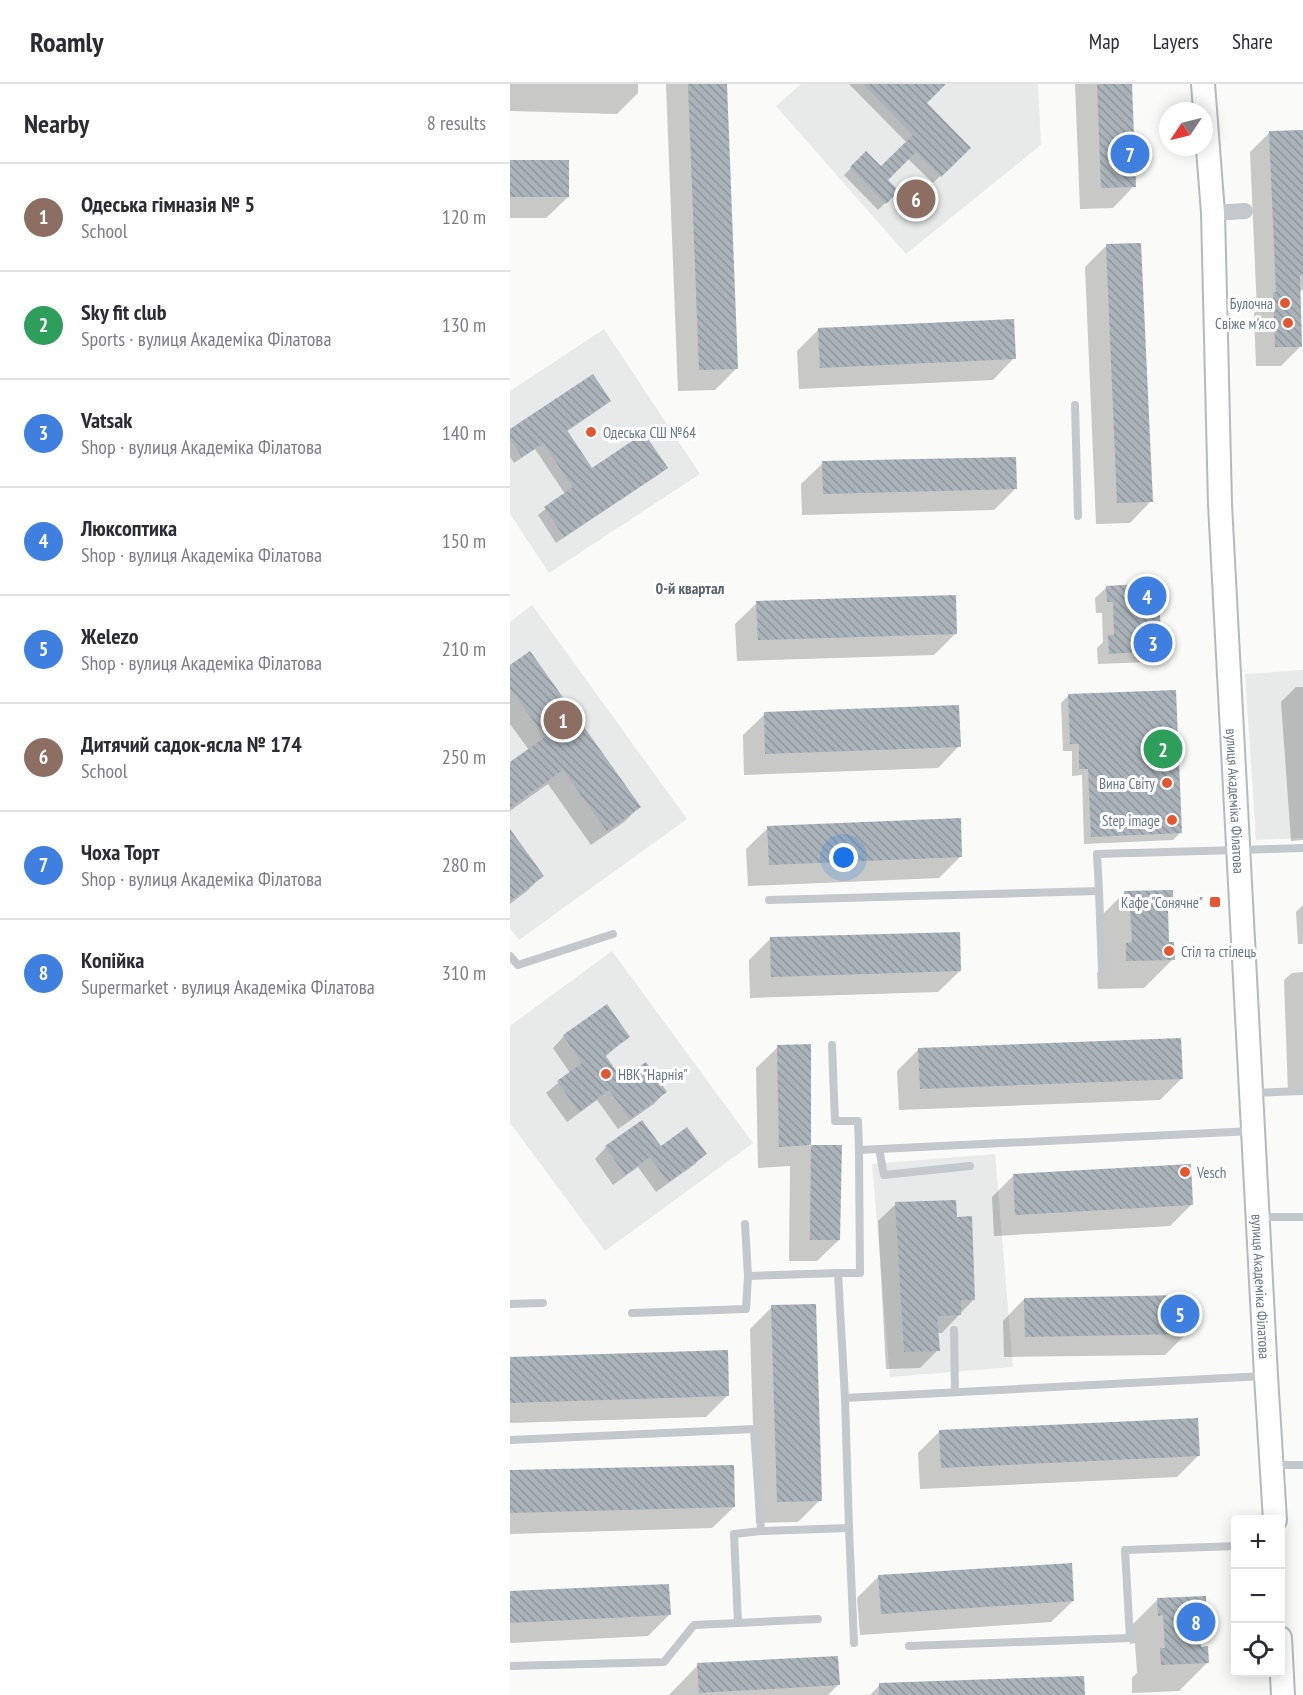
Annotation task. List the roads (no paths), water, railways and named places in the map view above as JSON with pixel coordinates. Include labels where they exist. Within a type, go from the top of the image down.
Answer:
[{"type":"main road","name":"вулиця Академіка Філатова","points":[[1203,84],[1213,213],[1220,504],[1252,1131],[1275,1515]]},
{"type":"main road","points":[[1282,1677],[1283,1695]]},
{"type":"street","points":[[1213,213],[1245,211]]},
{"type":"lane","points":[[1075,405],[1078,516]]},
{"type":"lane","points":[[1102,971],[1097,854],[1303,849]]},
{"type":"lane","points":[[769,900],[1099,891]]},
{"type":"lane","points":[[510,956],[518,965],[613,934]]},
{"type":"lane","points":[[747,1276],[860,1273],[858,1121],[835,1121],[832,1045]]},
{"type":"lane","points":[[1251,1093],[1303,1091]]},
{"type":"lane","points":[[859,1150],[1252,1131]]},
{"type":"lane","points":[[879,1149],[884,1175],[970,1166]]},
{"type":"lane","points":[[1257,1217],[1303,1217]]},
{"type":"lane","points":[[632,1313],[746,1309],[745,1224]]},
{"type":"lane","points":[[838,1273],[854,1643]]},
{"type":"lane","points":[[510,1304],[543,1303]]},
{"type":"lane","points":[[954,1330],[955,1392]]},
{"type":"lane","points":[[845,1398],[1266,1376]]},
{"type":"lane","points":[[510,1440],[754,1429],[761,1531]]},
{"type":"lane","points":[[1271,1465],[1303,1464]]},
{"type":"lane","points":[[738,1623],[734,1534],[849,1528]]},
{"type":"lane","points":[[909,1646],[1130,1638],[1125,1550],[1231,1546]]},
{"type":"lane","points":[[510,1666],[664,1662],[694,1625],[818,1619]]},
{"type":"place","name":"Чоха Торт","points":[[1130,154]]},
{"type":"place","name":"Дитячий садок-ясла № 174","points":[[916,199]]},
{"type":"place","name":"Булочна","points":[[1285,303]]},
{"type":"place","name":"Свіже м'ясо","points":[[1288,323]]},
{"type":"place","name":"Одеська СШ №64","points":[[591,432]]},
{"type":"place","name":"Люксоптика","points":[[1147,596]]},
{"type":"place","name":"Vatsak","points":[[1153,643]]},
{"type":"place","name":"Одеська гімназія № 5","points":[[563,720]]},
{"type":"place","name":"Sky fit club","points":[[1163,749]]},
{"type":"place","name":"Вина Світу","points":[[1167,783]]},
{"type":"place","name":"Step image","points":[[1172,820]]},
{"type":"place","name":"Кафе \"Сонячне\"","points":[[1215,902]]},
{"type":"place","name":"Стіл та стілець","points":[[1169,951]]},
{"type":"place","name":"НВК \"Нарнія\"","points":[[606,1074]]},
{"type":"place","name":"Vesch","points":[[1185,1172]]},
{"type":"place","name":"Жelezo","points":[[1180,1314]]},
{"type":"place","name":"Копійка","points":[[1196,1622]]},
{"type":"district","name":"0-й квартал","points":[[690,588]]}]
